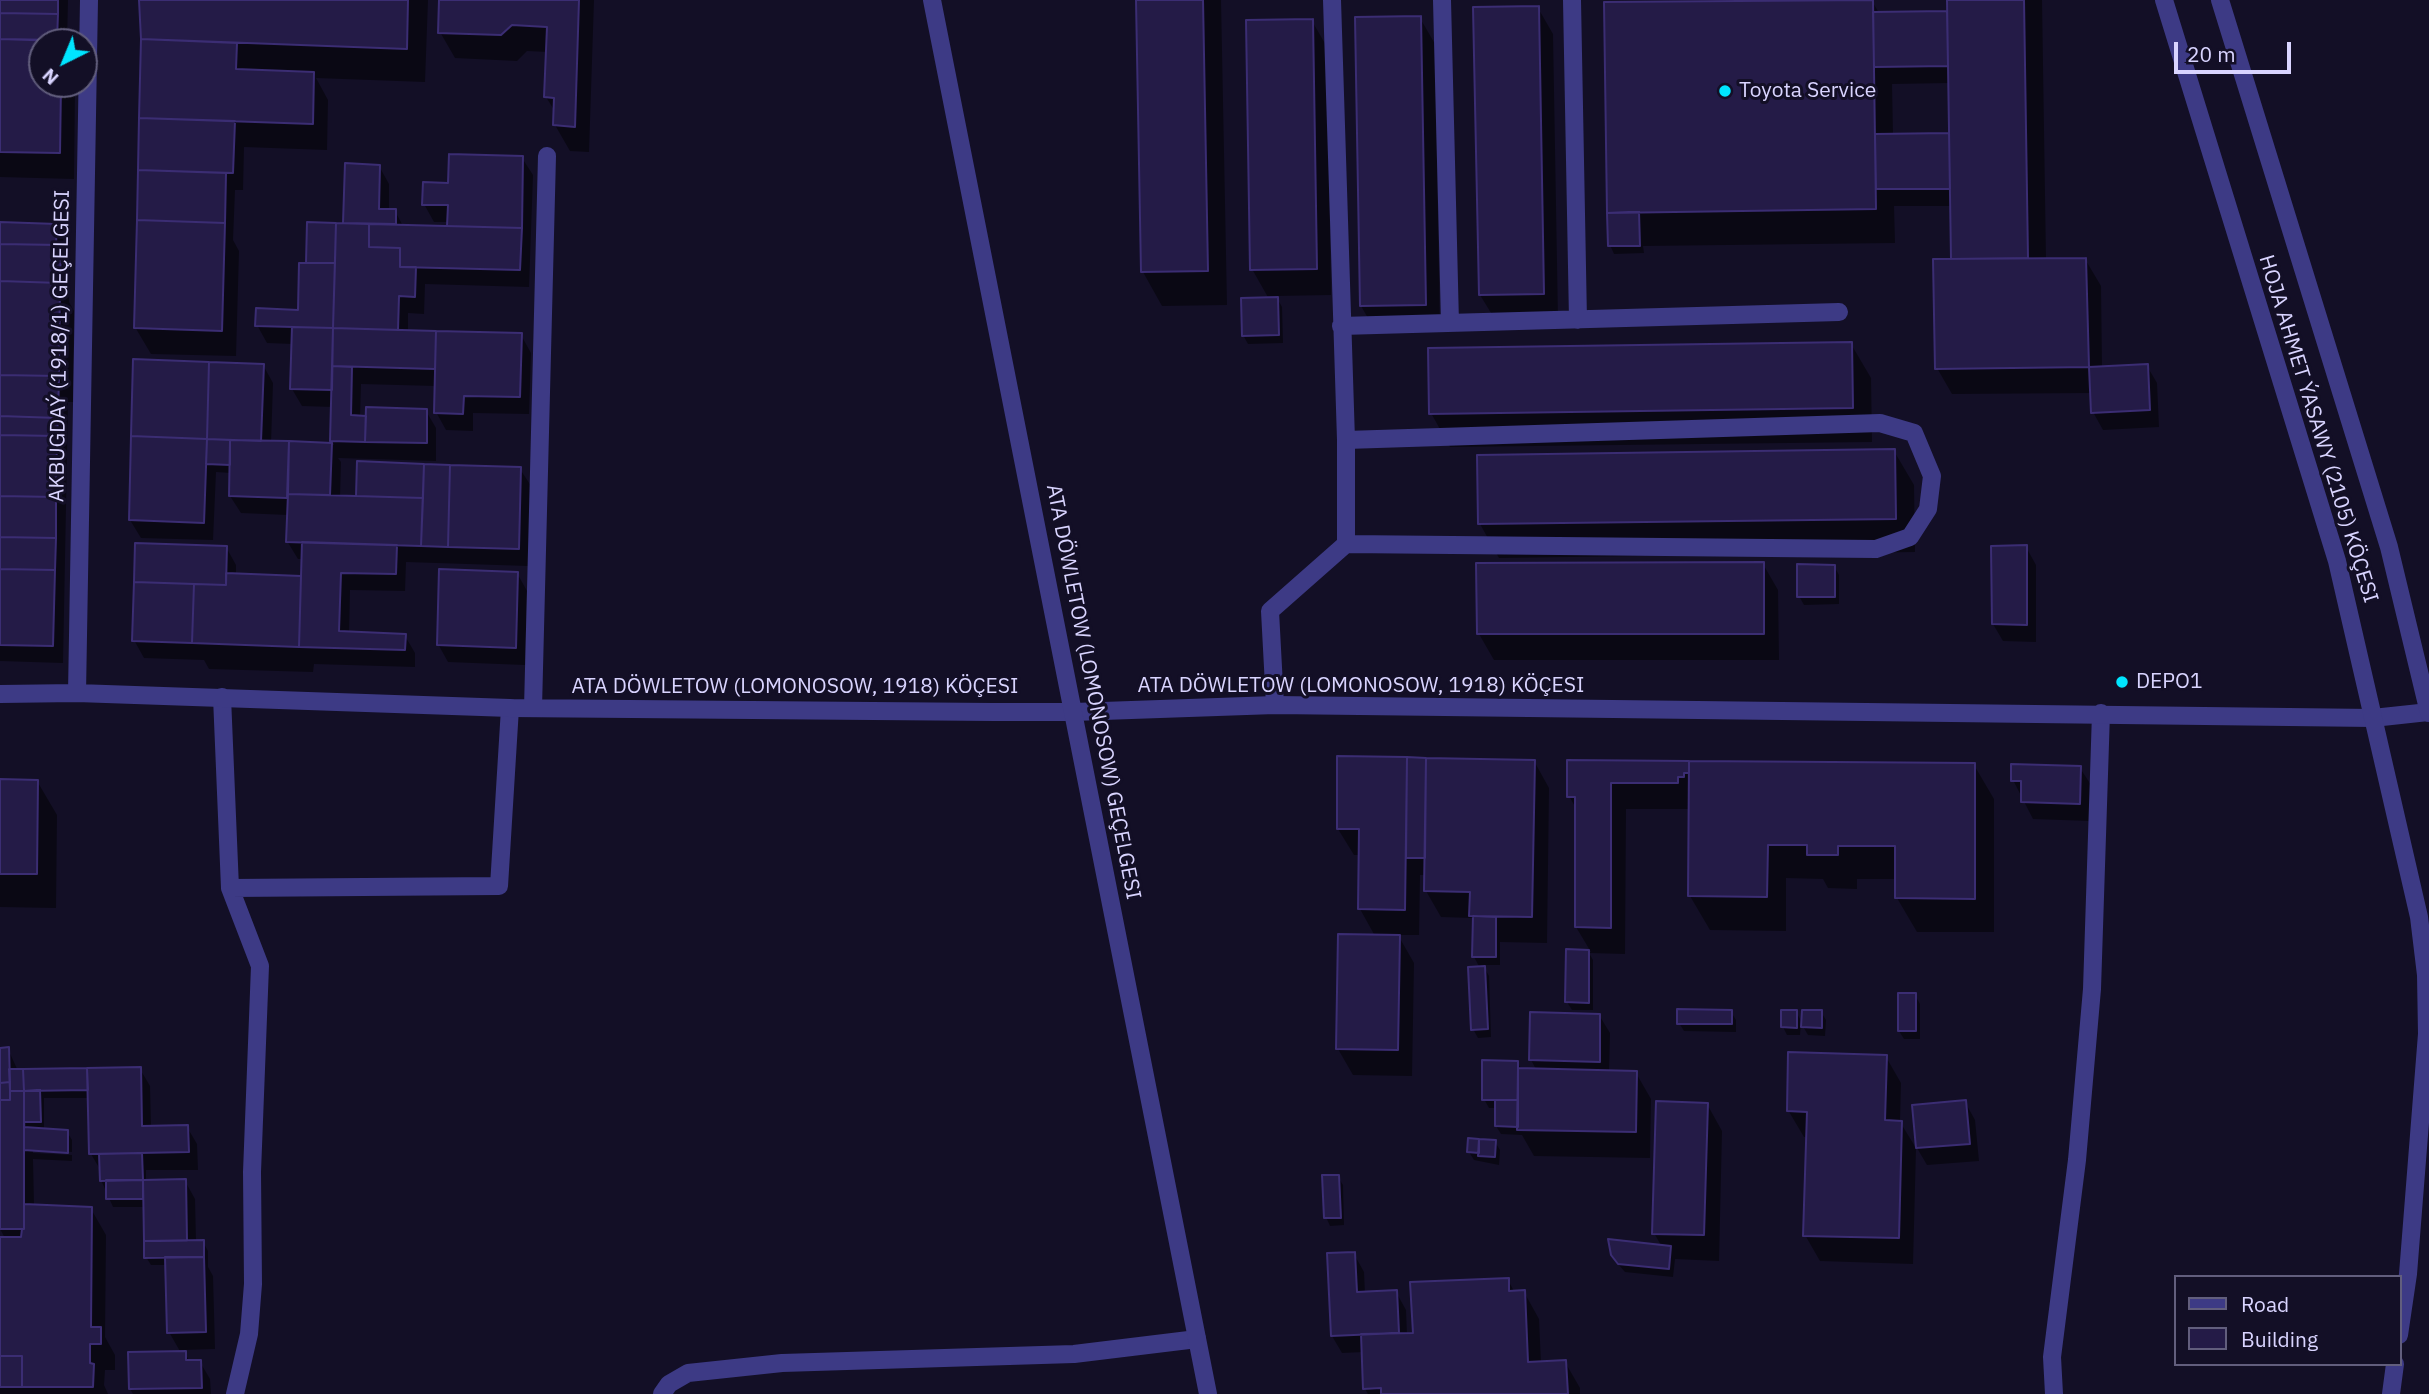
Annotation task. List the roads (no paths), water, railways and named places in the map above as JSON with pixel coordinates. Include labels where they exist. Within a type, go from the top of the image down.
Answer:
[{"type":"street","name":"AKBUGDAÝ (1918/1) GEÇELGESI","points":[[77,693],[89,0]]},
{"type":"street","name":"ATA DÖWLETOW (LOMONOSOW) GEÇELGESI","points":[[932,0],[1208,1394]]},
{"type":"street","points":[[1332,0],[1346,440],[1346,544]]},
{"type":"street","points":[[1442,0],[1450,323]]},
{"type":"street","points":[[1572,0],[1578,320]]},
{"type":"street","name":"HOJA AHMET ÝASAWY (2105) KÖÇESI","points":[[2164,0],[2337,561],[2419,917],[2426,975],[2427,1034],[2408,1274],[2401,1321]]},
{"type":"street","name":"HOJA AHMET ÝASAWY (2105) KÖÇESI","points":[[2220,0],[2389,547],[2429,712]]},
{"type":"street","points":[[533,708],[547,156]]},
{"type":"street","points":[[1341,326],[1839,312]]},
{"type":"street","points":[[1275,705],[1270,611],[1346,544],[1876,549],[1909,537],[1928,509],[1932,476],[1914,433],[1880,423],[1346,440]]},
{"type":"street","name":"ATA DÖWLETOW (LOMONOSOW, 1918) KÖÇESI","points":[[0,694],[77,693],[510,708],[1074,712],[1275,705],[2373,718],[2429,712]]},
{"type":"street","points":[[222,697],[230,888],[260,966],[252,1172],[253,1284],[249,1334],[235,1394]]},
{"type":"street","points":[[230,888],[499,886],[510,708]]},
{"type":"street","points":[[2054,1394],[2052,1357],[2077,1160],[2092,989],[2101,713]]},
{"type":"street","points":[[662,1394],[669,1384],[688,1373],[782,1363],[1074,1354],[1197,1339]]},
{"type":"street","points":[[2391,1394],[2395,1366]]},
{"type":"place","name":"Toyota Service","points":[[1725,91]]},
{"type":"place","name":"DEPO1","points":[[2122,682]]}]
